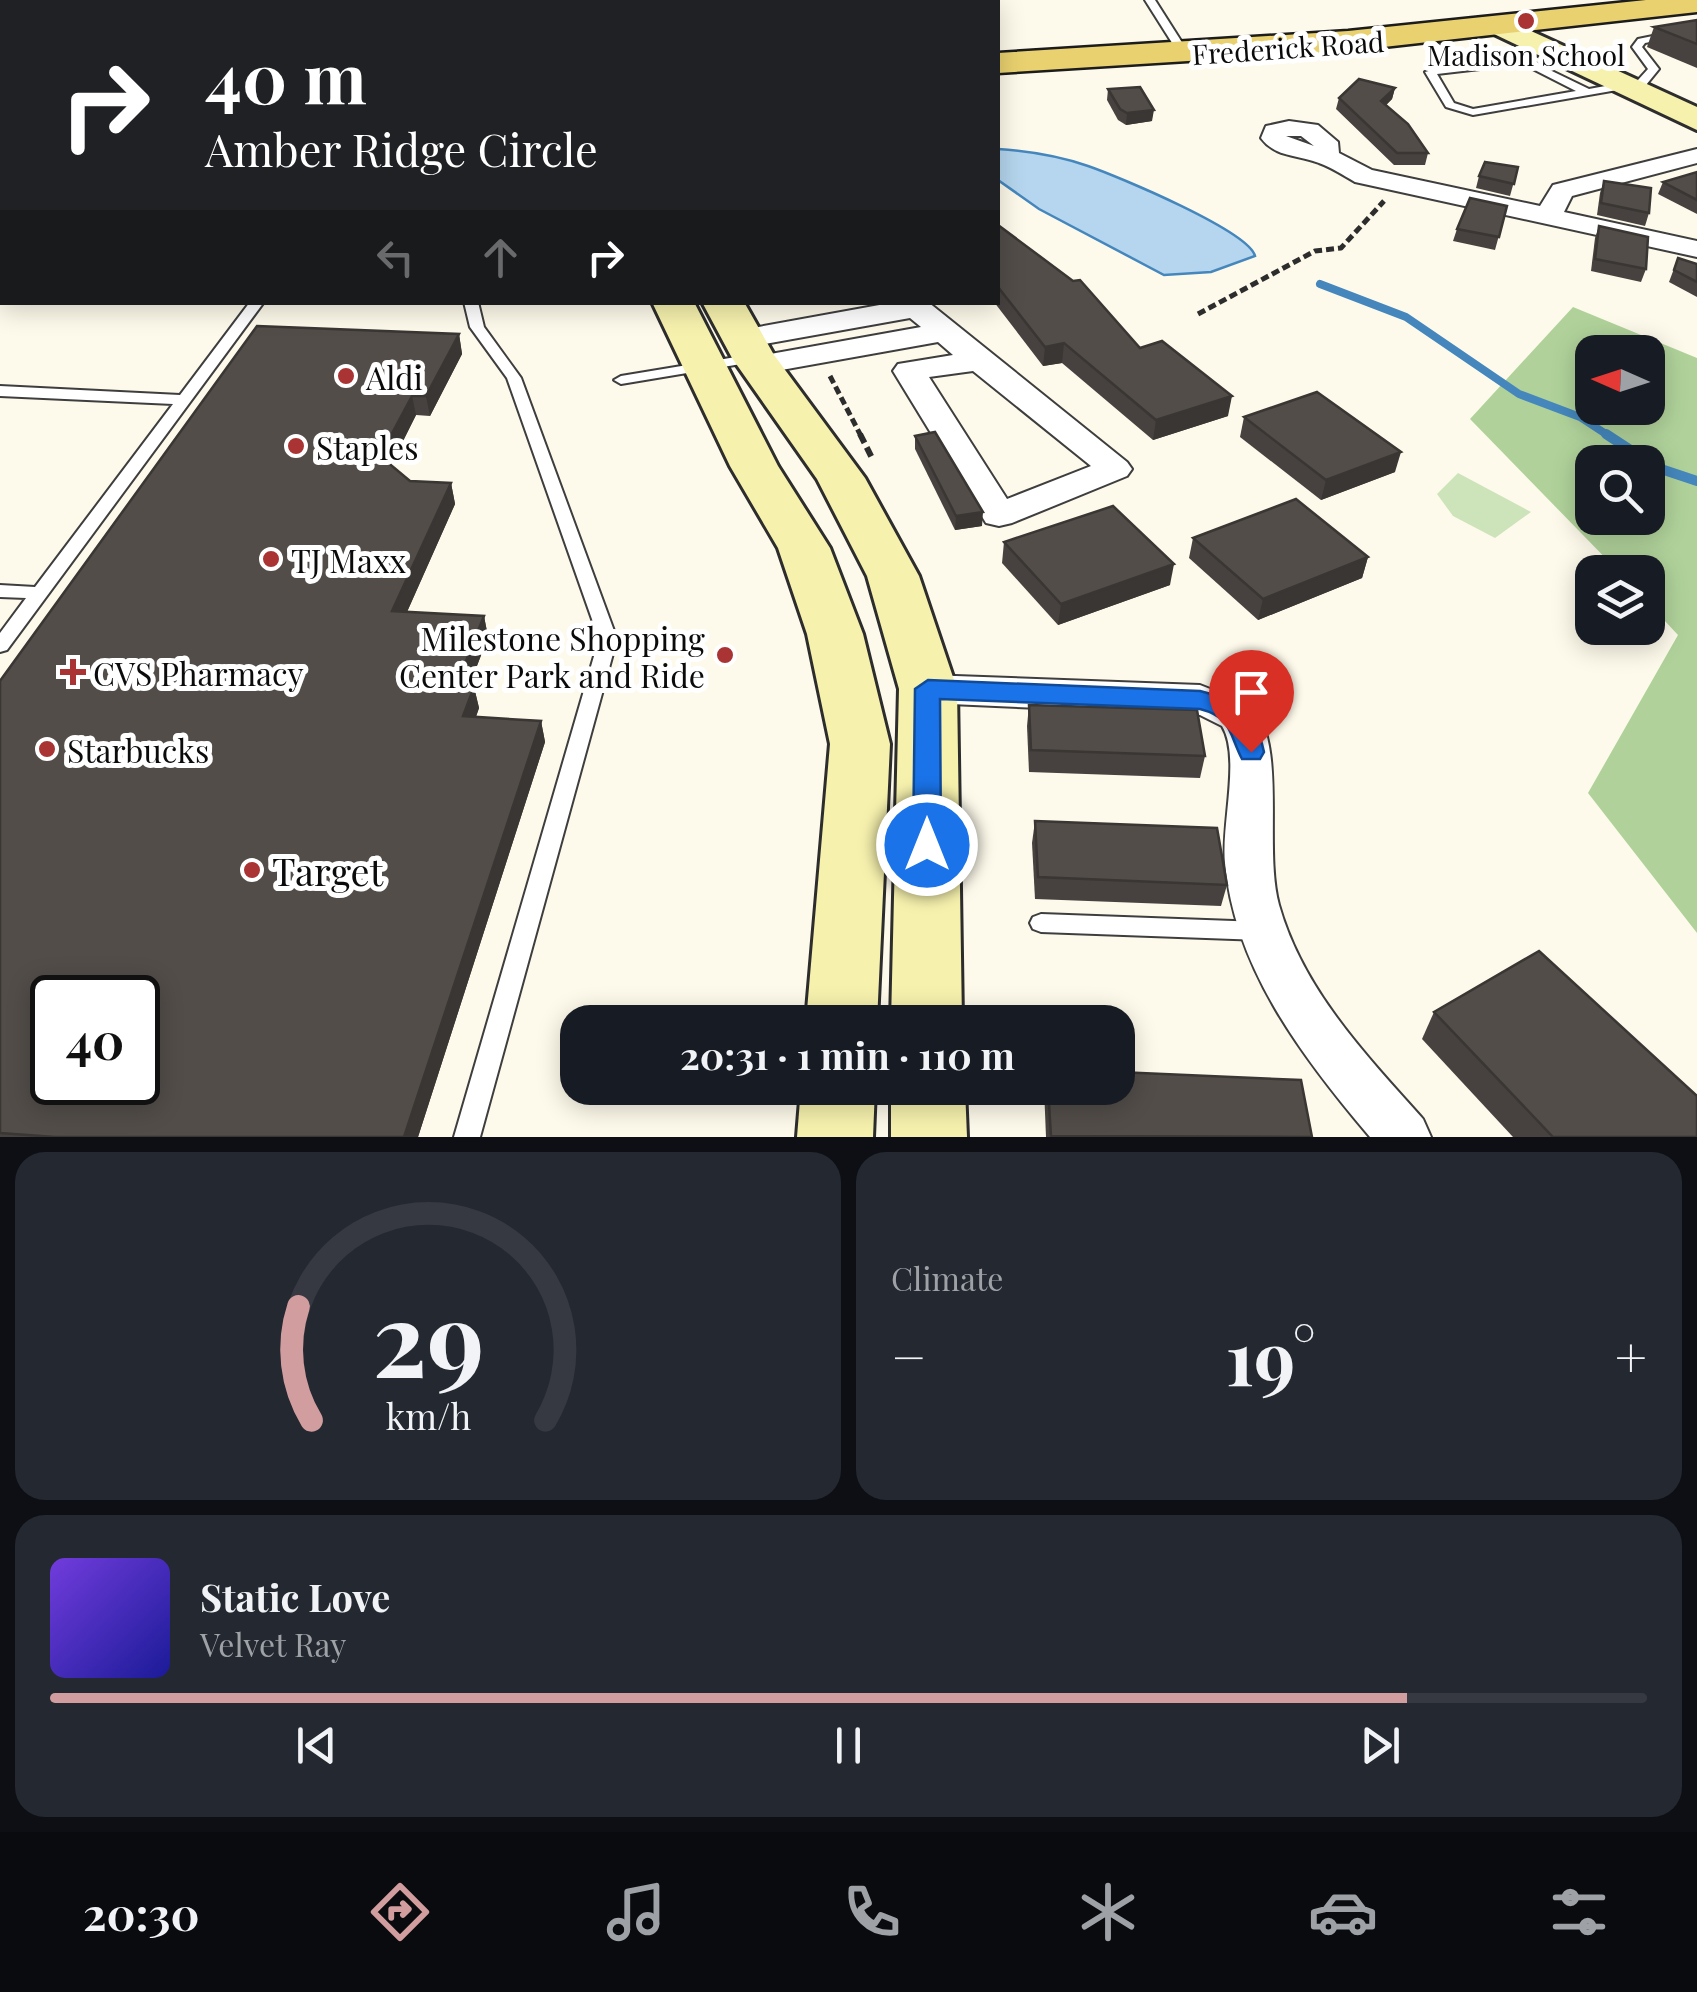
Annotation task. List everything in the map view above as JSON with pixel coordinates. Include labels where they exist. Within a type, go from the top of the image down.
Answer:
[{"type":"main road","name":"Frederick Road","points":[[1000,63],[1368,23],[1579,6],[1697,4]]},
{"type":"main road","name":"Frederick Road","points":[[1000,43],[1180,45],[1422,36],[1505,28],[1579,6]]},
{"type":"street","points":[[1579,6],[1554,29],[1558,40],[1627,86]]},
{"type":"street","points":[[1505,28],[1697,120]]},
{"type":"street","points":[[1548,216],[1562,192],[1694,156]]},
{"type":"street","points":[[1327,157],[1364,176],[1398,185],[1697,249]]},
{"type":"street","points":[[677,305],[737,346],[841,478],[884,560],[928,689],[927,1005]]},
{"type":"street","points":[[737,346],[912,305],[944,332],[982,360],[1057,420],[1115,469],[999,515],[909,371],[982,360]]},
{"type":"street","points":[[737,346],[944,332]]},
{"type":"street","points":[[737,346],[754,466],[804,548],[835,634],[860,744],[843,1005]]},
{"type":"street","points":[[928,689],[1200,700],[1224,706],[1244,725],[1251,752],[1246,808],[1248,864],[1261,931],[1300,1008],[1404,1137]]},
{"type":"street","points":[[835,1137],[837,1105]]},
{"type":"street","points":[[928,1105],[929,1137]]},
{"type":"lane","points":[[1150,0],[1180,45]]},
{"type":"lane","points":[[1588,93],[1525,61],[1430,72],[1450,105],[1463,112],[1588,93],[1642,83],[1654,69],[1637,47],[1642,42],[1697,30]]},
{"type":"lane","points":[[1422,36],[1463,66]]},
{"type":"lane","points":[[0,646],[255,305]]},
{"type":"lane","points":[[468,1137],[608,639],[514,378],[477,327],[471,305]]},
{"type":"lane","points":[[621,380],[737,346]]},
{"type":"lane","points":[[0,391],[186,400]]},
{"type":"lane","points":[[0,591],[39,593]]},
{"type":"lane","points":[[1042,923],[1261,931]]},
{"type":"path","points":[[1198,314],[1315,251],[1341,248],[1398,185]]},
{"type":"green space","points":[[1573,307],[1641,335],[1575,335],[1575,425],[1665,425],[1665,345],[1697,358],[1697,933],[1588,793],[1678,635],[1665,621],[1665,555],[1602,555],[1583,535],[1665,535],[1665,445],[1575,445],[1575,527],[1470,419]]},
{"type":"green space","points":[[1458,473],[1531,512],[1495,538],[1453,516],[1437,494]]},
{"type":"water","points":[[1000,149],[1066,159],[1125,181],[1207,219],[1247,245],[1255,256],[1211,272],[1164,275],[1039,209],[1000,181]]},
{"type":"building","points":[[1697,20],[1697,44],[1654,27]]},
{"type":"building","points":[[1359,79],[1395,88],[1381,101],[1408,124],[1428,153],[1397,153],[1339,98]]},
{"type":"building","points":[[1140,87],[1154,110],[1127,113],[1120,109],[1108,89]]},
{"type":"building","points":[[1485,162],[1518,167],[1514,184],[1479,176]]},
{"type":"building","points":[[1697,172],[1697,200],[1663,182]]},
{"type":"building","points":[[1604,181],[1651,188],[1649,213],[1601,203]]},
{"type":"building","points":[[1470,198],[1507,206],[1499,237],[1457,229]]},
{"type":"building","points":[[1000,226],[1073,281],[1080,280],[1140,348],[1162,341],[1232,396],[1156,420],[1064,343],[1045,347],[1000,290]]},
{"type":"building","points":[[1599,226],[1648,237],[1646,269],[1595,259]]},
{"type":"building","points":[[1678,258],[1697,264],[1697,282],[1674,270]]},
{"type":"building","name":"Target","points":[[257,326],[459,334],[426,396],[412,396],[380,456],[410,481],[451,483],[392,611],[484,616],[456,686],[474,687],[463,716],[541,721],[404,1137],[55,1137],[0,1133],[0,681]]},
{"type":"building","points":[[1317,392],[1401,452],[1326,480],[1244,417]]},
{"type":"building","points":[[935,432],[983,512],[956,516],[915,436]]},
{"type":"building","points":[[1296,499],[1368,557],[1263,599],[1193,538]]},
{"type":"building","points":[[1113,506],[1174,564],[1061,604],[1004,542]]},
{"type":"building","points":[[1029,705],[1197,710],[1205,756],[1031,750]]},
{"type":"building","points":[[1035,821],[1217,828],[1227,885],[1038,877]]},
{"type":"building","points":[[1539,951],[1697,1096],[1697,1137],[1553,1137],[1434,1012]]},
{"type":"building","points":[[1135,1073],[1301,1080],[1312,1137],[1051,1136],[1049,1105],[1135,1105]]},
{"type":"waterway","points":[[1320,284],[1406,317],[1519,394],[1580,417],[1609,436]]},
{"type":"waterway","points":[[1606,434],[1658,468],[1697,481]]},
{"type":"place","name":"Madison School","points":[[1526,21]]},
{"type":"place","name":"Aldi","points":[[346,376]]},
{"type":"place","name":"Staples","points":[[296,446]]},
{"type":"place","name":"TJ Maxx","points":[[271,559]]},
{"type":"place","name":"Milestone Shopping Center Park and Ride","points":[[725,655]]},
{"type":"place","name":"CVS Pharmacy","points":[[73,672]]},
{"type":"place","name":"Starbucks","points":[[47,749]]},
{"type":"place","name":"Target","points":[[252,870]]},
{"type":"route","points":[[927,845],[928,689],[1200,700],[1224,706],[1244,725],[1251,752]]}]
